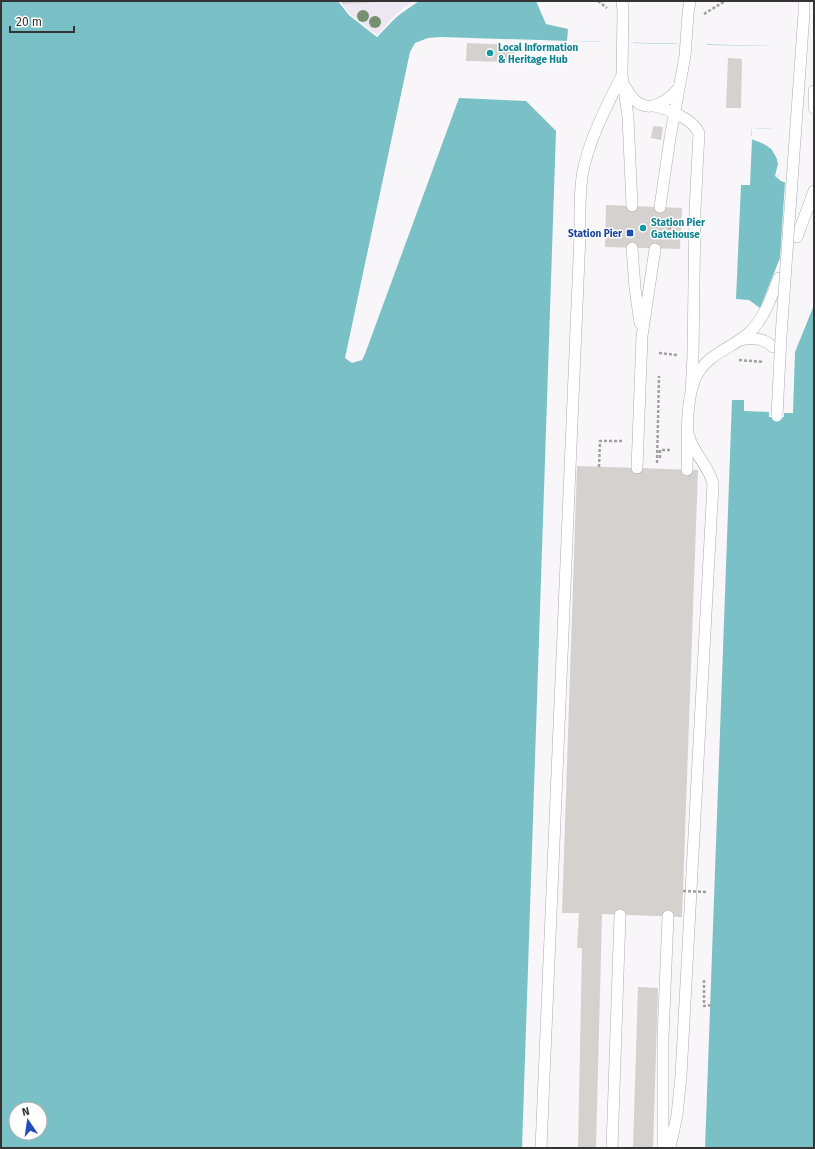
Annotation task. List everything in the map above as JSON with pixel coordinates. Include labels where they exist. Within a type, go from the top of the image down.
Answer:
[{"type":"lane","points":[[660,207],[686,47],[690,1]]},
{"type":"lane","points":[[777,416],[781,336],[804,1]]},
{"type":"lane","points":[[623,6],[622,75],[628,116],[632,206]]},
{"type":"lane","points":[[622,75],[626,88],[636,101],[647,106],[664,108],[675,113],[695,126],[699,137],[695,210],[694,356],[688,433],[687,470]]},
{"type":"lane","points":[[541,1148],[580,243],[581,183],[589,150],[622,75]]},
{"type":"lane","points":[[654,106],[666,101],[679,87]]},
{"type":"lane","points":[[814,91],[814,108]]},
{"type":"lane","points":[[797,237],[814,191]]},
{"type":"lane","points":[[632,248],[635,288],[642,336]]},
{"type":"lane","points":[[637,468],[642,336],[655,249]]},
{"type":"lane","points":[[691,392],[698,373],[708,361],[738,341],[762,318],[779,278]]},
{"type":"lane","points":[[738,341],[754,338],[765,340],[773,346],[764,332],[764,314]]},
{"type":"lane","points":[[670,1148],[679,1099],[687,891],[713,484],[708,470],[692,446],[688,433]]},
{"type":"lane","points":[[612,1148],[620,915]]},
{"type":"lane","points":[[663,1148],[663,1038],[668,916]]},
{"type":"path","points":[[598,1],[609,11]]},
{"type":"path","points":[[703,14],[725,1]]},
{"type":"path","points":[[657,463],[659,376]]},
{"type":"path","points":[[599,467],[600,441],[657,443]]},
{"type":"path","points":[[660,458],[660,450],[670,450],[670,456]]},
{"type":"path","points":[[687,891],[708,892]]},
{"type":"path","points":[[704,997],[704,1006],[713,1005]]},
{"type":"shaded area","points":[[338,1],[419,1],[396,17],[377,37],[349,15]]},
{"type":"water","points":[[1,1],[338,1],[349,15],[377,37],[402,12],[419,1],[536,1],[546,24],[568,29],[567,41],[774,46],[774,129],[752,128],[751,139],[765,144],[775,153],[777,158],[778,174],[781,181],[798,187],[814,208],[814,1148],[1,1148]]},
{"type":"pier","points":[[338,1],[340,1],[350,14],[377,35],[404,7],[414,1],[419,1],[396,17],[377,37],[349,15]]},
{"type":"pier","name":"Station Pier","points":[[441,37],[601,42],[601,40],[633,41],[633,43],[677,44],[677,42],[707,43],[707,45],[774,46],[774,129],[752,128],[751,136],[771,145],[779,158],[780,164],[778,176],[805,189],[814,204],[814,305],[795,352],[793,413],[784,413],[784,417],[769,417],[769,412],[744,411],[744,400],[732,400],[705,1148],[522,1148],[556,131],[526,101],[459,98],[365,354],[362,360],[352,363],[345,358],[410,52],[415,43],[428,38]],"holes":[[[752,139],[770,146],[778,164],[775,176],[781,181],[785,182],[780,258],[760,308],[749,300],[736,299],[741,185],[750,185]]]},
{"type":"building","points":[[341,1],[378,1],[378,2],[343,4]]},
{"type":"building","name":"Local Information & Heritage Hub","points":[[467,43],[514,45],[514,62],[466,61]]},
{"type":"building","points":[[728,58],[742,59],[741,108],[726,108]]},
{"type":"building","points":[[653,126],[663,127],[661,140],[651,138]]},
{"type":"building","name":"Station Pier Gatehouse","points":[[606,205],[682,208],[680,249],[605,247]]},
{"type":"building","points":[[577,466],[698,470],[682,917],[602,914],[596,1148],[578,1148],[582,948],[577,948],[579,913],[562,913]]},
{"type":"building","points":[[638,987],[658,988],[653,1148],[633,1148]]},
{"type":"place","name":"Local Information & Heritage Hub","points":[[490,53]]},
{"type":"place","name":"Station Pier Gatehouse","points":[[643,228]]},
{"type":"place","name":"Station Pier","points":[[630,233]]}]
